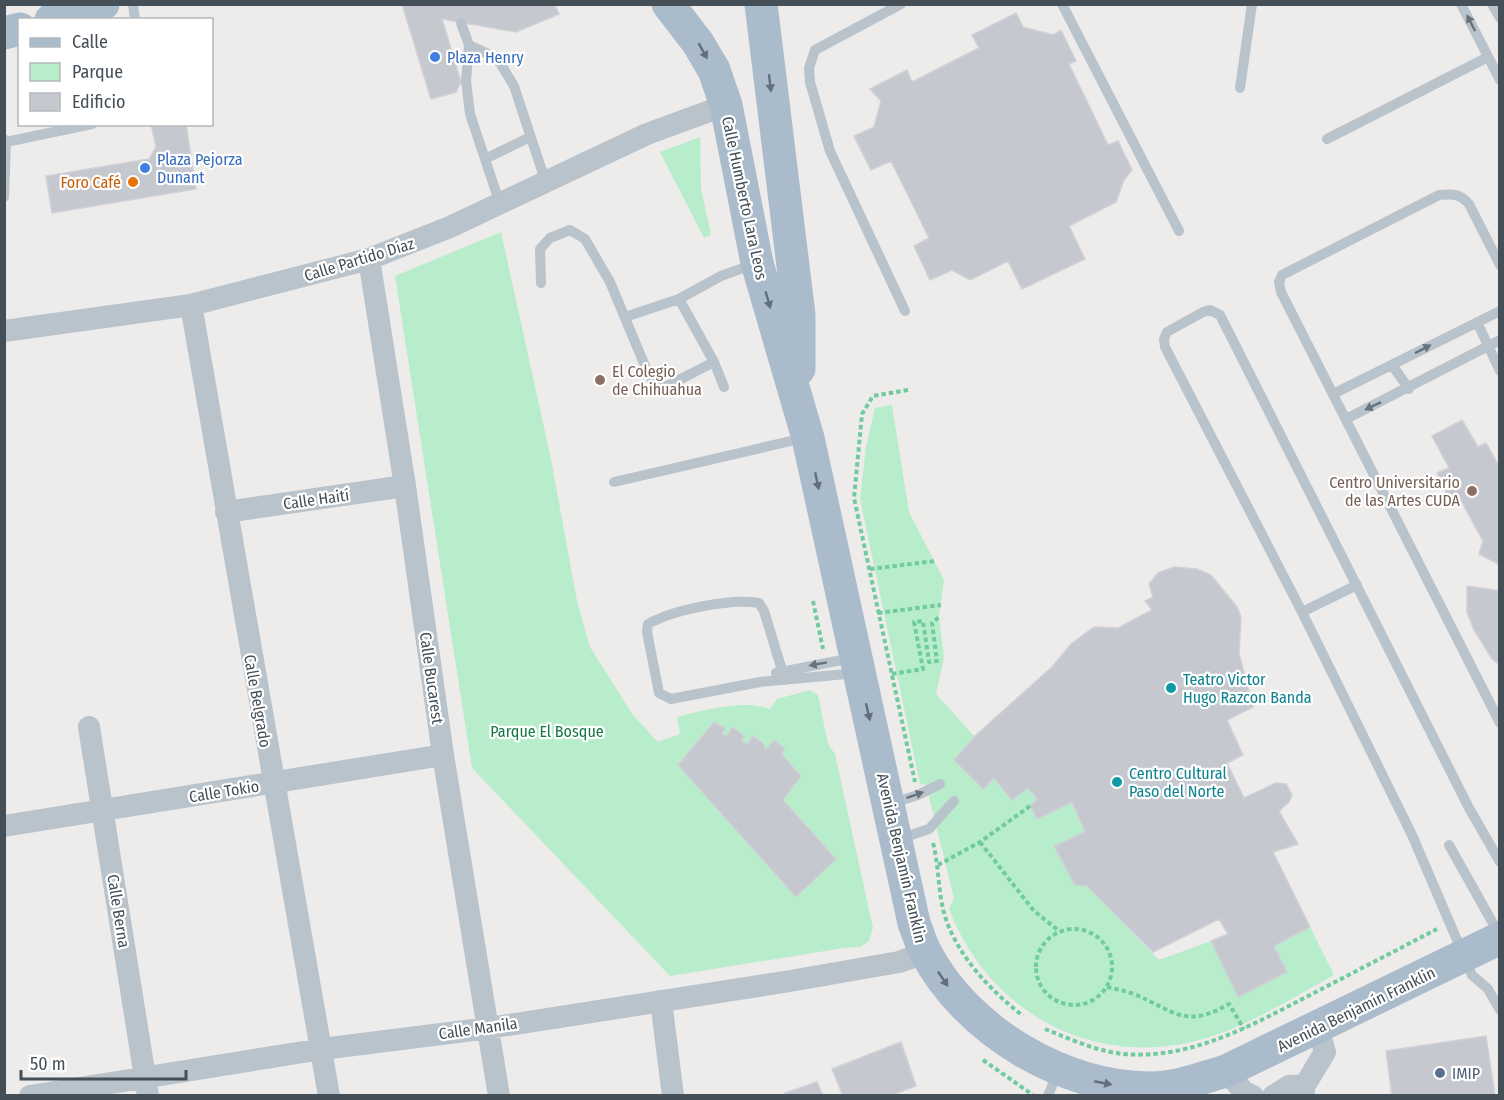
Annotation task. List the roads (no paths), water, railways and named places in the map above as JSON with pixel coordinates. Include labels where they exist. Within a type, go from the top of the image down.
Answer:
[{"type":"main road","points":[[58,18],[103,4]]},
{"type":"main road","name":"Calle Humberto Lara Leos","points":[[668,4],[698,43],[714,70],[726,105],[757,263],[799,403]]},
{"type":"main road","points":[[761,4],[799,315],[799,403]]},
{"type":"main road","name":"Avenida Benjamín Franklin","points":[[799,403],[857,665],[903,799],[897,839],[914,923],[925,953],[949,988],[981,1019],[1018,1048],[1053,1083],[1120,1086],[1152,1092],[1226,1071],[1463,957],[1500,936]]},
{"type":"street","name":"Calle Partido Díaz","points":[[4,330],[191,305],[369,259],[399,249],[500,204],[647,134],[726,105]]},
{"type":"street","name":"Calle Bucarest","points":[[369,259],[405,486],[443,755],[499,1095]]},
{"type":"street","name":"Calle Belgrado","points":[[191,305],[272,784],[329,1095]]},
{"type":"street","name":"Calle Haití","points":[[226,512],[405,486]]},
{"type":"street","name":"Calle Berna","points":[[89,727],[146,1087]]},
{"type":"street","name":"Calle Tokio","points":[[4,826],[443,755]]},
{"type":"street","name":"Calle Manila","points":[[30,1095],[146,1087],[322,1049],[489,1028],[661,1001],[899,962],[925,953]]},
{"type":"street","points":[[661,1001],[673,1095]]},
{"type":"street","points":[[1273,1095],[1289,1086],[1304,1090],[1325,1052],[1318,1028]]},
{"type":"street","points":[[1226,1071],[1244,1092],[1253,1095]]},
{"type":"lane","points":[[901,4],[815,50],[809,68],[830,151],[905,311]]},
{"type":"lane","points":[[1062,4],[1179,231]]},
{"type":"lane","points":[[1240,88],[1252,4]]},
{"type":"lane","points":[[1461,4],[1500,80]]},
{"type":"lane","points":[[1492,4],[1500,18]]},
{"type":"lane","points":[[461,23],[469,45],[466,81],[470,114],[500,204]]},
{"type":"lane","points":[[469,45],[497,58],[514,86],[546,183]]},
{"type":"lane","points":[[1327,139],[1488,57]]},
{"type":"lane","points":[[4,197],[5,140],[81,126]]},
{"type":"lane","points":[[485,159],[530,137]]},
{"type":"lane","points":[[1500,265],[1469,204],[1462,196],[1439,195],[1282,274],[1279,282],[1281,292],[1500,723]]},
{"type":"lane","points":[[541,284],[540,249],[550,238],[570,230],[585,239],[610,282],[648,373],[657,387],[667,386],[714,362]]},
{"type":"lane","points":[[625,317],[679,299],[721,276],[757,263]]},
{"type":"lane","points":[[679,299],[714,362],[724,387]]},
{"type":"lane","points":[[1500,862],[1220,315],[1210,310],[1203,312],[1167,332],[1164,339],[1165,348],[1302,612],[1412,835],[1447,912],[1449,923],[1463,957],[1472,975],[1488,989],[1500,1010]]},
{"type":"lane","points":[[1333,394],[1500,311]]},
{"type":"lane","points":[[1477,322],[1500,371]]},
{"type":"lane","points":[[1346,419],[1409,389],[1500,340]]},
{"type":"lane","points":[[1392,365],[1409,389]]},
{"type":"lane","points":[[614,482],[808,438]]},
{"type":"lane","points":[[1302,612],[1357,585]]},
{"type":"lane","points":[[783,675],[764,611],[759,603],[746,600],[702,607],[648,624],[647,632],[659,693],[664,697],[680,698],[760,682],[783,675],[857,665]]},
{"type":"lane","points":[[783,675],[857,665]]},
{"type":"lane","points":[[903,799],[939,784]]},
{"type":"lane","points":[[897,839],[929,829],[954,801]]},
{"type":"lane","points":[[1449,845],[1500,936]]},
{"type":"place","name":"Plaza Henry","points":[[435,57]]},
{"type":"place","name":"Plaza Pejorza Dunant","points":[[145,168]]},
{"type":"place","name":"Foro Café","points":[[133,182]]},
{"type":"place","name":"El Colegio de Chihuahua","points":[[600,380]]},
{"type":"place","name":"Centro Universitario de las Artes CUDA","points":[[1472,491]]},
{"type":"place","name":"Teatro Victor Hugo Razcon Banda","points":[[1171,688]]},
{"type":"place","name":"Centro Cultural Paso del Norte","points":[[1117,782]]},
{"type":"place","name":"IMIP","points":[[1440,1073]]},
{"type":"park label","name":"Parque El Bosque","points":[[547,731]]}]
